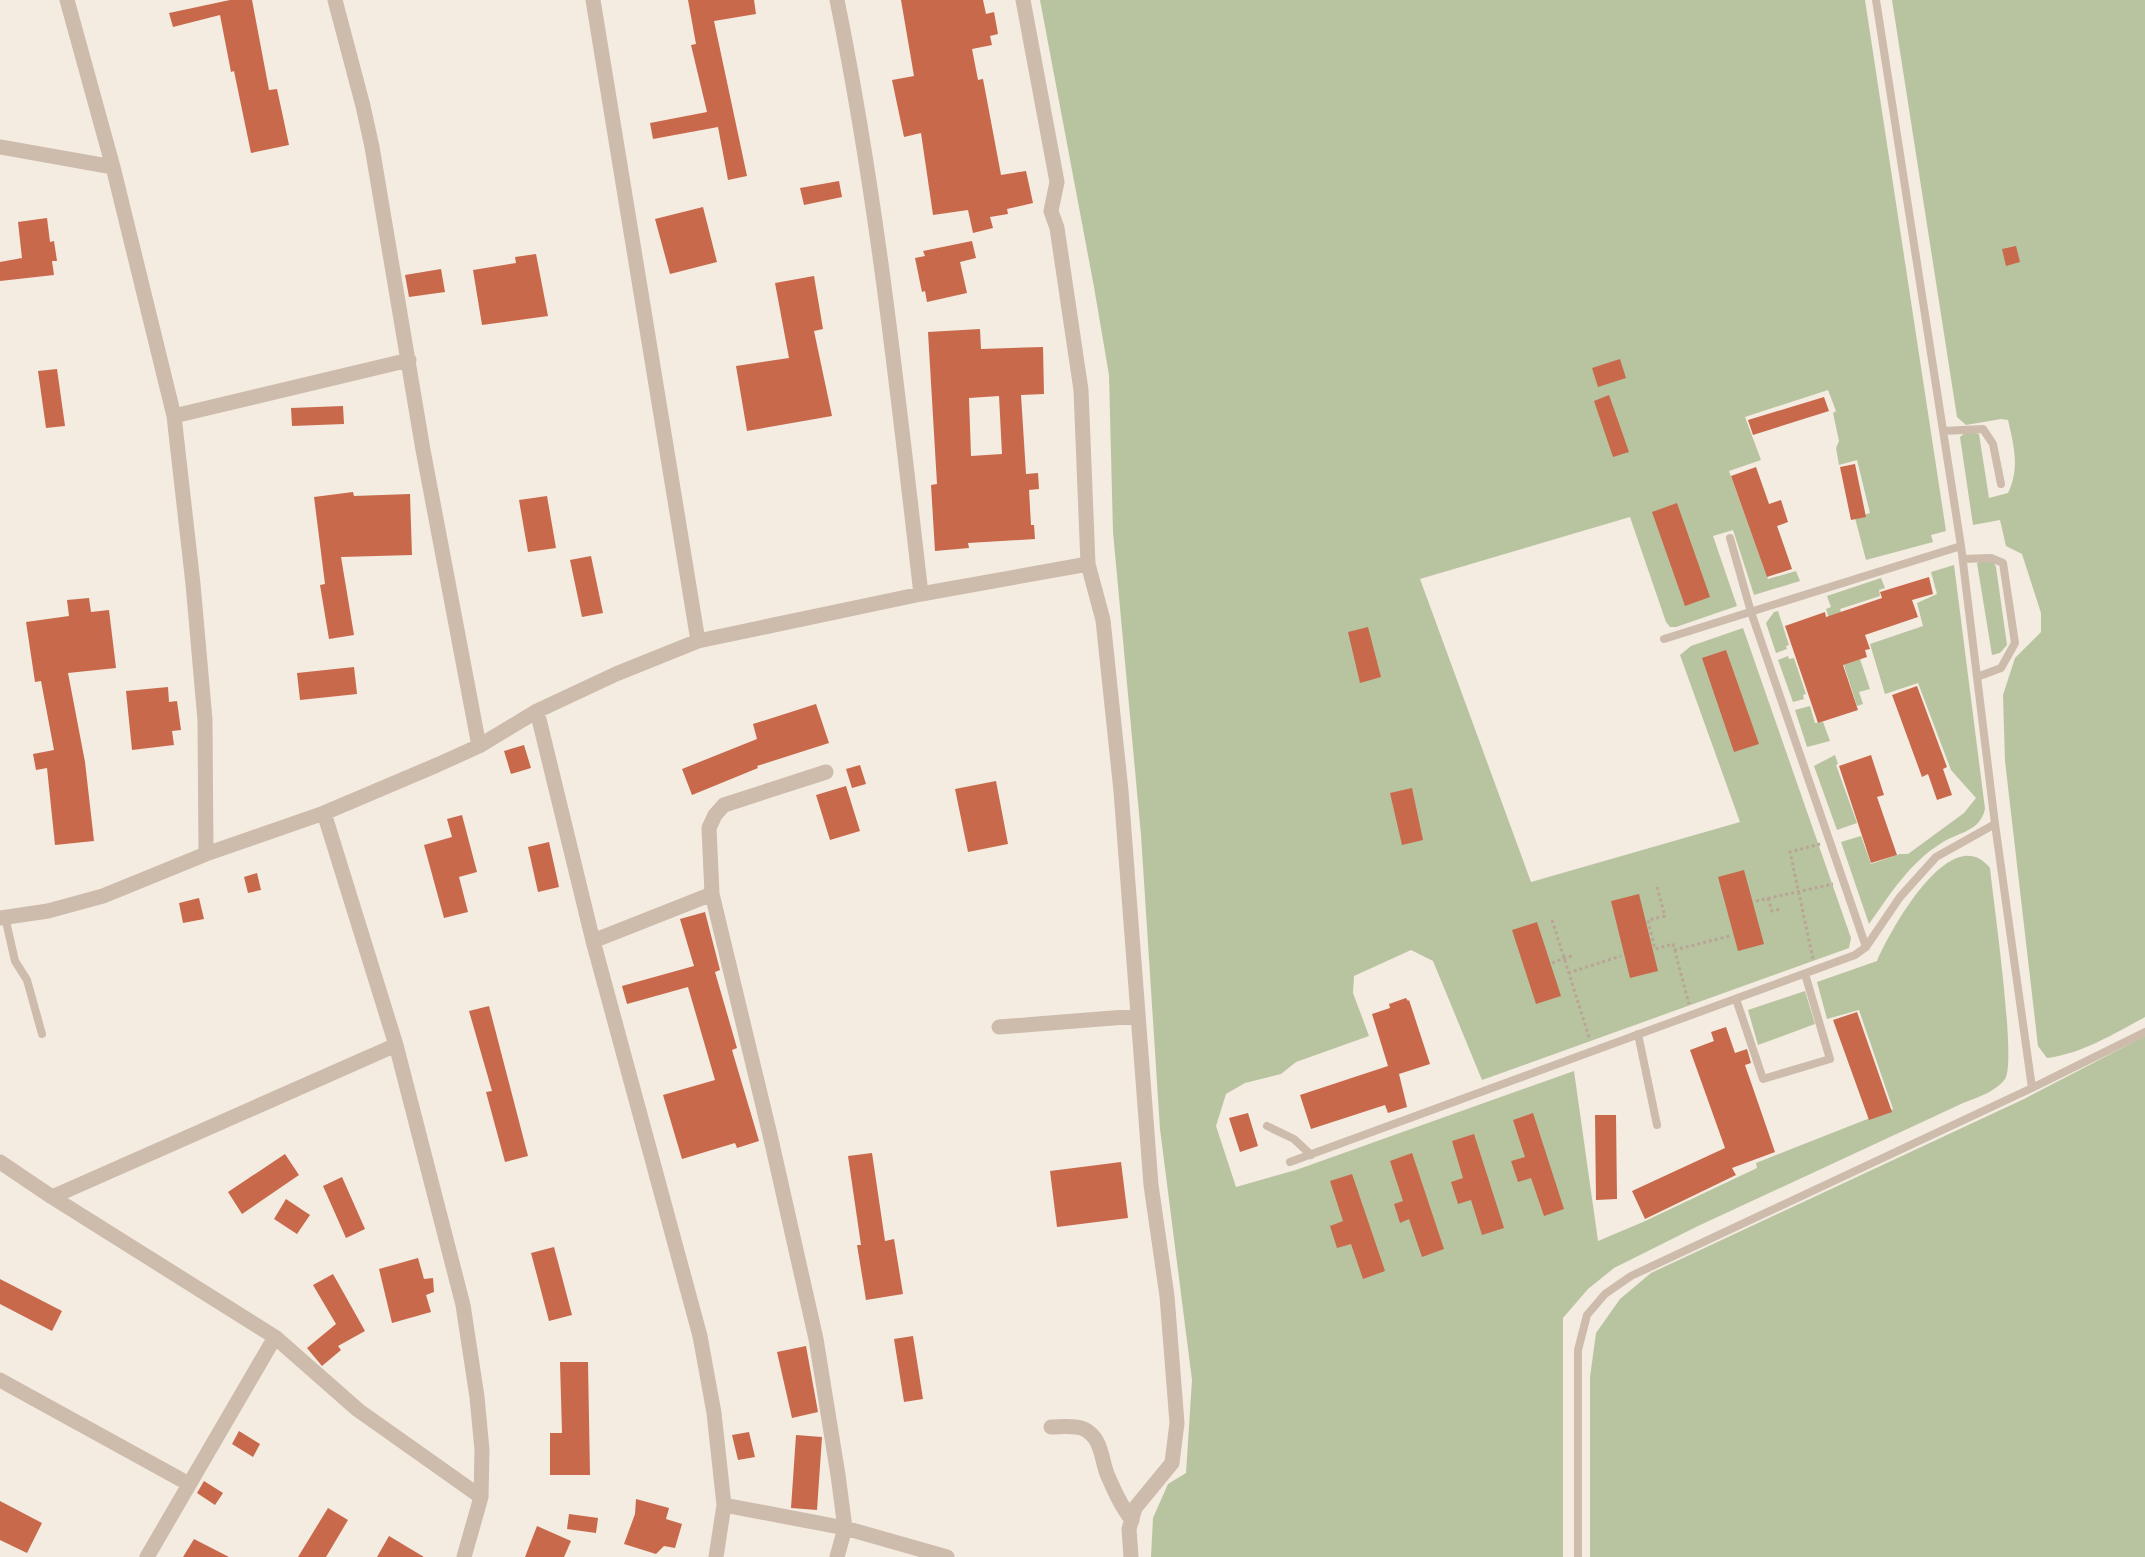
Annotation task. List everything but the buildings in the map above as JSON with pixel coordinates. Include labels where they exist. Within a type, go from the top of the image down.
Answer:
[{"type":"street","points":[[67,0],[113,167],[174,416],[193,584],[205,720],[206,854]]},
{"type":"street","points":[[335,0],[363,106],[425,462],[479,746]]},
{"type":"street","points":[[593,0],[698,640]]},
{"type":"street","points":[[837,0],[869,185],[890,328],[921,594]]},
{"type":"street","points":[[1023,0],[1057,182],[1052,211],[1061,250],[1081,390],[1088,564],[1103,620],[1121,791],[1151,1185],[1167,1296],[1177,1424],[1172,1463],[1135,1508],[1129,1529],[1131,1557]]},
{"type":"street","points":[[0,147],[113,167]]},
{"type":"street","points":[[174,416],[409,360]]},
{"type":"street","points":[[3,918],[48,911],[103,896],[165,873],[206,854],[324,813],[479,746],[537,711],[616,674],[698,640],[921,594],[1088,564]]},
{"type":"street","points":[[537,711],[593,941],[700,1336],[714,1413],[724,1505],[716,1557]]},
{"type":"street","points":[[826,772],[724,805],[709,828],[712,894],[816,1339],[845,1528],[837,1557]]},
{"type":"street","points":[[324,813],[396,1045],[463,1305],[482,1450],[481,1497],[464,1557]]},
{"type":"street","points":[[593,941],[712,894]]},
{"type":"street","points":[[999,1027],[1138,1016]]},
{"type":"street","points":[[52,1197],[396,1045]]},
{"type":"street","points":[[0,1162],[275,1337],[358,1410],[481,1497]]},
{"type":"street","points":[[147,1557],[275,1337]]},
{"type":"street","points":[[0,1380],[189,1484]]},
{"type":"street","points":[[1051,1427],[1082,1428],[1093,1436],[1098,1443],[1106,1472],[1122,1506],[1132,1520]]},
{"type":"street","points":[[724,1505],[845,1528],[947,1557]]},
{"type":"lane","points":[[1876,0],[1963,559],[1995,824],[2032,1088]]},
{"type":"lane","points":[[1943,431],[1983,429],[1993,444],[2001,484]]},
{"type":"lane","points":[[1730,538],[1751,612],[1866,947]]},
{"type":"lane","points":[[1664,639],[1961,546]]},
{"type":"lane","points":[[1963,559],[1991,558],[2003,563],[2015,644],[2001,668],[1977,677]]},
{"type":"lane","points":[[1290,1162],[1856,955],[1866,947],[1899,897],[1936,857],[1995,824]]},
{"type":"lane","points":[[3,918],[15,961],[27,980],[42,1034]]},
{"type":"lane","points":[[1737,999],[1763,1079],[1830,1059],[1805,974]]},
{"type":"lane","points":[[1578,1557],[1578,1350],[1587,1315],[1605,1294],[1631,1276],[2032,1088],[2145,1032]]},
{"type":"lane","points":[[1638,1034],[1657,1125]]},
{"type":"lane","points":[[1266,1126],[1294,1139],[1311,1155]]},
{"type":"path","points":[[1815,970],[1790,852],[1830,841]]},
{"type":"path","points":[[1756,901],[1844,882]]},
{"type":"path","points":[[1657,887],[1665,916],[1648,920],[1655,949],[1673,944],[1692,1015]]},
{"type":"path","points":[[1768,898],[1772,911],[1781,909]]},
{"type":"path","points":[[1551,920],[1593,1051]]},
{"type":"path","points":[[1674,950],[1730,936]]},
{"type":"path","points":[[1552,963],[1575,955]]},
{"type":"path","points":[[1568,973],[1621,956]]},
{"type":"green space","points":[[1040,0],[1865,0],[1946,531],[1931,535],[1933,542],[1866,560],[1855,518],[1870,513],[1857,460],[1839,465],[1836,448],[1839,441],[1833,413],[1836,411],[1828,390],[1745,417],[1761,460],[1729,471],[1768,579],[1796,571],[1800,581],[1754,595],[1733,530],[1713,536],[1737,606],[1670,627],[1666,622],[1630,517],[1420,579],[1531,882],[1740,822],[1680,655],[1691,646],[1743,628],[1851,938],[1849,948],[1482,1080],[1433,961],[1411,950],[1354,976],[1353,993],[1369,1036],[1296,1062],[1281,1074],[1245,1083],[1226,1094],[1216,1126],[1236,1187],[1296,1170],[1574,1071],[1598,1241],[1757,1168],[1756,1163],[1893,1109],[1859,1010],[1827,1019],[1817,982],[1877,961],[1908,905],[1941,868],[1958,858],[1974,857],[1990,868],[2008,1043],[2008,1066],[2005,1079],[2001,1084],[1985,1094],[1698,1226],[1614,1268],[1588,1289],[1563,1318],[1563,1557],[1151,1557],[1153,1518],[1168,1484],[1186,1473],[1192,1380],[1160,1129],[1141,835],[1113,532],[1109,375]]},
{"type":"green space","points":[[1892,0],[2145,0],[2145,1017],[2110,1036],[2061,1056],[2047,1058],[2038,1046],[2005,761],[2003,695],[2015,658],[2041,632],[2041,613],[2022,554],[2006,546],[2000,520],[1973,525],[1960,437],[1969,432],[1979,434],[1989,498],[2008,493],[2014,475],[2014,448],[2008,420],[2001,419],[1966,425],[1957,417]]},
{"type":"green space","points":[[1984,560],[1994,563],[1996,567],[2007,645],[2000,653],[1992,655],[1977,563]]},
{"type":"green space","points":[[1954,565],[1985,809],[1979,822],[1974,826],[1943,842],[1921,859],[1902,879],[1869,924],[1841,842],[1861,836],[1871,864],[1900,854],[1908,854],[1964,813],[1976,798],[1951,770],[1918,683],[1885,694],[1870,644],[1923,626],[1917,603],[1937,594],[1931,572]]},
{"type":"green space","points":[[1881,578],[1885,588],[1879,590],[1880,596],[1840,609],[1856,660],[1860,659],[1870,689],[1859,692],[1863,704],[1857,706],[1826,609],[1831,607],[1827,596]]},
{"type":"green space","points":[[1778,611],[1789,645],[1786,646],[1787,649],[1776,653],[1766,623],[1774,612]]},
{"type":"green space","points":[[1788,656],[1789,659],[1794,658],[1806,694],[1803,695],[1804,699],[1793,702],[1778,660]]},
{"type":"green space","points":[[1810,706],[1815,723],[1823,722],[1830,741],[1807,747],[1795,710]]},
{"type":"green space","points":[[1835,755],[1838,764],[1836,765],[1857,823],[1837,830],[1814,766]]},
{"type":"green space","points":[[1805,991],[1815,1024],[1758,1045],[1748,1010]]},
{"type":"green space","points":[[2145,1036],[2145,1557],[1590,1557],[1590,1377],[1596,1333],[1620,1299],[1651,1273],[2024,1099]]}]
